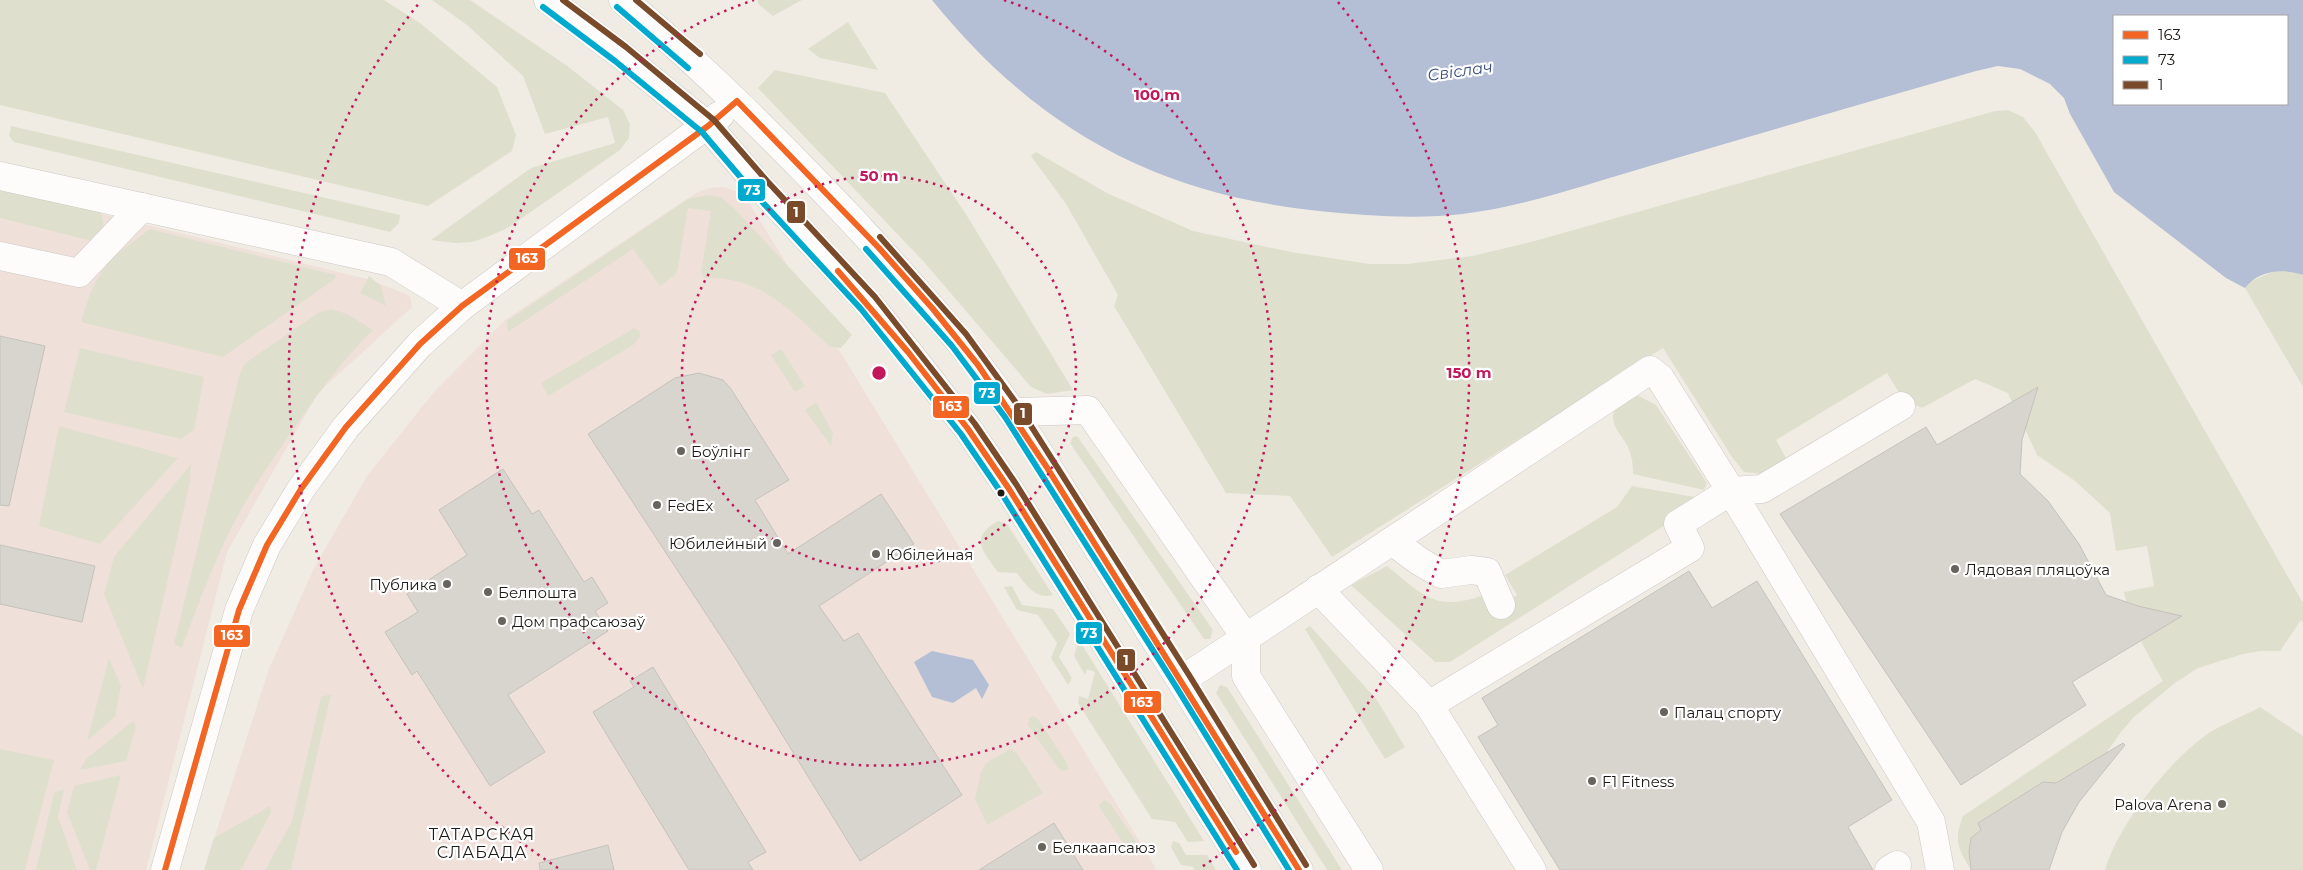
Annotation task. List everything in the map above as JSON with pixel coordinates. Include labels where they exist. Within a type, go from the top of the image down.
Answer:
[{"type":"main road","points":[[548,0],[620,54],[708,126],[760,186],[868,303],[968,429],[1019,505],[1247,870]]},
{"type":"main road","points":[[623,0],[666,36],[736,101],[800,165],[891,262],[958,340],[1012,412],[1182,680],[1299,870]]},
{"type":"main road","points":[[165,870],[239,610],[267,545],[301,489],[346,427],[420,344],[462,306],[708,126],[736,101]]},
{"type":"main road","points":[[0,176],[391,262],[462,306]]},
{"type":"main road","points":[[0,256],[79,273],[142,207]]},
{"type":"main road","points":[[1182,680],[1650,370],[1660,378],[1731,491],[1930,822],[1940,870]]},
{"type":"main road","points":[[1429,705],[1690,548],[1678,524],[1731,491],[1762,489],[1901,406]]},
{"type":"main road","points":[[1012,412],[1088,410],[1246,638],[1246,676],[1369,870]]},
{"type":"main road","points":[[1392,541],[1419,561],[1441,574],[1471,570],[1487,572],[1501,605]]},
{"type":"main road","points":[[1318,589],[1429,705],[1532,870]]},
{"type":"shaded area","points":[[724,187],[736,191],[748,201],[1157,870],[204,870],[269,669],[313,570],[367,476],[434,392],[505,320],[696,193],[710,188]]},
{"type":"shaded area","points":[[0,189],[371,280],[410,296],[412,307],[318,393],[227,552],[146,870],[0,870]]},
{"type":"green space","points":[[0,0],[384,0],[420,23],[497,87],[516,135],[512,151],[428,206],[0,105]]},
{"type":"green space","points":[[432,0],[470,0],[566,65],[623,110],[630,124],[629,138],[620,150],[509,227],[472,242],[455,243],[431,240],[531,168],[615,143],[608,117],[545,134],[523,76],[467,25]]},
{"type":"green space","points":[[758,0],[802,0],[773,16],[758,4]]},
{"type":"green space","points":[[848,22],[878,70],[820,58],[808,49]]},
{"type":"green space","points":[[775,70],[885,93],[969,219],[1073,390],[1047,394],[1031,387],[924,262],[758,88]]},
{"type":"green space","points":[[2008,110],[2023,117],[2035,132],[2303,603],[2303,623],[2301,620],[2280,651],[2261,651],[2243,654],[2198,668],[2175,683],[2134,717],[2100,762],[2056,783],[2043,782],[1978,823],[1981,830],[1971,838],[1969,852],[1970,868],[1962,855],[1958,843],[1958,831],[1963,816],[2163,681],[2134,627],[2124,592],[2154,586],[2147,546],[2116,551],[2110,513],[2075,481],[2037,455],[2008,393],[1975,379],[1922,408],[1903,399],[1887,373],[1776,440],[1786,458],[1763,474],[1744,472],[1732,457],[1663,348],[1332,557],[1290,496],[1226,493],[1114,306],[1118,295],[1066,204],[1031,156],[1036,152],[1107,193],[1193,231],[1291,252],[1370,264],[1407,264],[1472,256],[1531,242],[1995,111]]},
{"type":"green space","points":[[11,126],[400,215],[399,223],[390,232],[14,142],[9,136]]},
{"type":"green space","points":[[0,188],[101,213],[103,222],[99,235],[92,241],[0,218]]},
{"type":"green space","points":[[707,195],[721,197],[733,207],[852,335],[841,348],[830,347],[797,316],[773,297],[746,284],[728,279],[704,278],[701,272],[711,211],[688,208],[676,274],[660,286],[633,249],[508,332],[507,321],[688,199]]},
{"type":"green space","points":[[150,229],[336,275],[335,279],[223,357],[81,322],[92,290],[105,268],[123,250]]},
{"type":"green space","points":[[2277,270],[2290,270],[2303,275],[2303,387],[2245,288],[2249,282]]},
{"type":"green space","points":[[369,276],[381,286],[386,306],[360,293]]},
{"type":"green space","points":[[331,309],[347,314],[373,330],[338,368],[248,497],[215,563],[182,648],[174,644],[240,373],[244,364],[318,313]]},
{"type":"green space","points":[[634,328],[639,331],[641,336],[633,345],[548,396],[541,383]]},
{"type":"green space","points":[[80,348],[204,377],[194,430],[181,439],[64,412]]},
{"type":"green space","points":[[781,349],[805,386],[795,392],[771,355]]},
{"type":"green space","points":[[1630,395],[1639,396],[1656,405],[1707,483],[1704,490],[1633,474],[1629,450],[1613,420],[1613,413],[1617,407]]},
{"type":"green space","points":[[816,402],[833,433],[831,446],[805,410]]},
{"type":"green space","points":[[59,426],[178,458],[100,544],[39,526]]},
{"type":"green space","points":[[1077,436],[1213,630],[1210,639],[1204,639],[1070,443],[1073,437]]},
{"type":"green space","points":[[191,464],[190,482],[143,689],[104,594],[114,557]]},
{"type":"green space","points":[[1632,486],[1706,499],[1450,662],[1435,662],[1351,585],[1387,566],[1410,585],[1430,598],[1451,602],[1481,596],[1491,614],[1517,595],[1505,575],[1617,507]]},
{"type":"green space","points":[[998,521],[1007,524],[1053,595],[1047,596],[1037,593],[1028,587],[1017,573],[998,572],[992,564],[983,551],[981,539],[989,527]]},
{"type":"green space","points":[[1012,586],[1022,605],[1053,609],[1070,634],[1059,657],[1072,678],[1068,685],[1051,658],[1057,643],[1038,615],[1017,610],[1004,587]]},
{"type":"green space","points":[[1310,626],[1377,700],[1405,747],[1385,759],[1305,629]]},
{"type":"green space","points":[[1079,640],[1204,841],[1188,842],[1175,822],[1152,819],[1078,703],[1079,696],[1088,699],[1095,672],[1087,669],[1085,675],[1074,656]]},
{"type":"green space","points":[[109,658],[121,686],[115,717],[87,741]]},
{"type":"green space","points":[[1220,685],[1227,687],[1342,870],[1327,870],[1216,693]]},
{"type":"green space","points":[[331,694],[291,870],[265,870],[292,821],[321,697]]},
{"type":"green space","name":"Palova Arena","points":[[2260,707],[2303,736],[2303,870],[2105,870],[2111,853],[2131,816],[2173,764],[2209,733]]},
{"type":"green space","points":[[1033,716],[1038,719],[1067,763],[1068,769],[1063,771],[1058,768],[1028,725],[1029,719]]},
{"type":"green space","points":[[133,721],[136,727],[126,761],[80,770],[86,759]]},
{"type":"green space","points":[[0,749],[54,760],[25,870],[0,870]]},
{"type":"green space","points":[[1010,749],[1017,753],[1043,793],[987,825],[975,799],[981,772],[986,763]]},
{"type":"green space","points":[[121,775],[96,870],[90,870],[67,812],[74,786]]},
{"type":"green space","points":[[64,789],[58,817],[77,870],[36,870],[54,793]]},
{"type":"green space","points":[[1104,800],[1110,803],[1139,846],[1137,854],[1129,852],[1100,808],[1099,805]]},
{"type":"green space","points":[[270,806],[271,812],[241,870],[204,870],[214,838]]},
{"type":"green space","points":[[1173,841],[1179,843],[1186,855],[1207,855],[1216,870],[1194,870],[1193,867],[1181,865],[1171,847]]},
{"type":"water","name":"Свіслач","points":[[932,0],[2303,0],[2303,275],[2280,271],[2272,272],[2257,277],[2245,288],[2226,278],[2114,192],[2070,114],[2064,98],[2050,84],[2020,69],[1998,66],[1976,71],[1574,189],[1520,203],[1493,209],[1423,217],[1319,211],[1259,202],[1204,189],[1151,171],[1103,147],[1057,119],[1013,85],[972,45]]},
{"type":"water","points":[[932,651],[973,660],[989,685],[982,699],[976,688],[953,703],[932,697],[914,662]]},
{"type":"building","points":[[0,336],[45,346],[9,506],[0,505]]},
{"type":"building","points":[[699,373],[723,380],[731,389],[789,480],[755,500],[788,554],[881,494],[914,544],[819,606],[844,641],[858,633],[962,795],[860,861],[735,658],[588,434],[675,378]]},
{"type":"building","name":"Лядовая пляцоўка","points":[[2038,387],[2022,440],[2020,474],[2048,501],[2079,544],[2106,595],[2138,606],[2182,616],[2072,682],[2086,705],[1961,785],[1780,514],[1926,427],[1937,445]]},
{"type":"building","name":"Дом прафсаюзаў","points":[[503,469],[532,514],[539,510],[584,582],[592,577],[608,603],[595,611],[608,631],[508,695],[545,752],[490,786],[417,671],[412,675],[385,632],[418,612],[407,594],[467,555],[439,510]]},
{"type":"building","points":[[0,545],[95,566],[82,622],[0,604]]},
{"type":"building","name":"Палац спорту","points":[[1689,571],[1712,608],[1757,581],[1892,800],[1848,827],[1873,870],[1560,870],[1478,737],[1498,725],[1482,698]]},
{"type":"building","points":[[653,667],[766,852],[748,862],[753,870],[689,870],[593,712],[634,687],[630,681]]},
{"type":"building","points":[[2123,743],[2125,745],[2079,802],[2062,832],[2049,870],[1971,870],[1969,852],[1971,838],[1981,830],[1978,823],[2043,782],[2056,783]]},
{"type":"building","name":"Белкаапсаюз","points":[[1054,823],[1083,870],[979,870]]},
{"type":"building","points":[[608,845],[614,870],[540,870],[539,863]]},
{"type":"transit line","name":"1","points":[[563,0],[626,47],[714,120],[767,181],[875,297],[975,424],[1016,484],[1254,865]]},
{"type":"transit line","name":"1","points":[[636,0],[700,54]]},
{"type":"transit line","name":"73","points":[[543,7],[615,61],[702,132],[754,193],[861,309],[961,434],[1002,494],[1237,870]]},
{"type":"transit line","name":"73","points":[[617,7],[688,68]]},
{"type":"transit line","name":"163","points":[[165,870],[239,610],[267,545],[301,489],[346,427],[420,344],[462,306],[708,126],[737,101],[879,248],[933,309],[978,365],[1046,466],[1299,870]]},
{"type":"transit line","name":"1","points":[[880,237],[966,334],[1019,407],[1189,675],[1306,865]]},
{"type":"transit line","name":"73","points":[[866,249],[952,346],[1005,417],[1175,685],[1289,870]]},
{"type":"transit line","name":"163","points":[[838,271],[908,352],[968,429],[1009,489],[1236,852]]},
{"type":"place","name":"Боўлінг","points":[[681,451]]},
{"type":"place","name":"FedEx","points":[[657,505]]},
{"type":"place","name":"Юбилейный","points":[[777,543]]},
{"type":"place","name":"Юбілейная","points":[[876,554]]},
{"type":"place","name":"Лядовая пляцоўка","points":[[1955,569]]},
{"type":"place","name":"Публика","points":[[447,584]]},
{"type":"place","name":"Белпошта","points":[[488,592]]},
{"type":"place","name":"Дом прафсаюзаў","points":[[502,621]]},
{"type":"place","name":"Палац спорту","points":[[1664,712]]},
{"type":"place","name":"F1 Fitness","points":[[1592,781]]},
{"type":"place","name":"Palova Arena","points":[[2222,804]]},
{"type":"place","name":"Белкаапсаюз","points":[[1042,847]]},
{"type":"district","name":"ТАТАРСКАЯ СЛАБАДА","points":[[482,843]]}]
